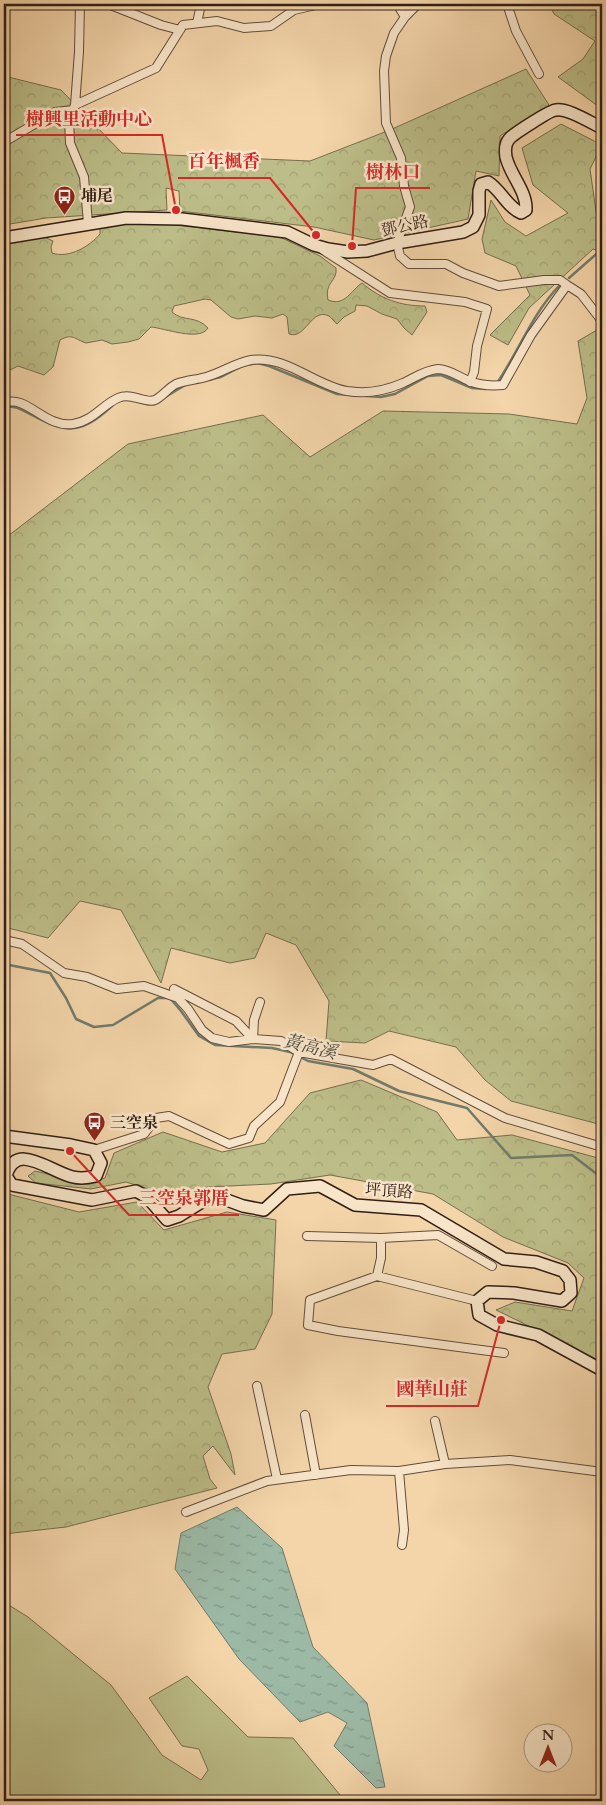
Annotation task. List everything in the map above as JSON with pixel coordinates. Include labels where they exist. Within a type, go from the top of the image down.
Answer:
[{"type":"street","points":[[80,4],[79,52],[74,108],[69,119],[70,143],[84,177],[88,223]]},
{"type":"street","points":[[108,4],[180,30]]},
{"type":"street","points":[[197,23],[201,4]]},
{"type":"street","points":[[4,142],[55,112],[74,108],[156,68],[183,25],[217,21],[244,28],[271,26],[294,10],[320,4]]},
{"type":"street","points":[[374,4],[383,4]]},
{"type":"street","points":[[397,4],[405,17]]},
{"type":"street","points":[[416,4],[394,33],[386,56],[384,71],[386,123],[401,158],[404,186],[410,208],[396,243],[400,256],[409,264],[446,264],[463,273],[499,286],[544,280],[560,280],[581,294],[602,321]]},
{"type":"street","points":[[507,4],[516,31],[539,74]]},
{"type":"street","name":"鄧公路","points":[[4,238],[126,218],[182,219],[287,232],[314,245],[328,249],[367,251],[396,243],[463,232],[473,226],[479,215],[479,191],[482,184],[488,182],[496,187],[514,210],[521,213],[526,210],[526,202],[506,158],[506,147],[510,138],[547,113],[556,110],[567,112],[602,128]]},
{"type":"street","points":[[314,245],[390,293],[465,302],[487,309],[477,346],[474,372],[470,382]]},
{"type":"street","points":[[4,403],[16,401],[53,422],[65,425],[75,424],[102,411],[110,402],[121,397],[132,396],[150,401],[155,400],[175,384],[216,374],[251,360],[276,362],[326,385],[348,391],[379,392],[436,369],[448,371],[470,382],[503,385],[531,335],[567,285]]},
{"type":"street","points":[[4,940],[22,944],[64,973],[87,977],[116,989],[144,986],[178,998],[202,1030],[212,1038],[229,1042],[253,1038],[281,1041],[299,1052],[373,1065],[391,1059],[505,1118],[602,1147]]},
{"type":"street","points":[[174,988],[236,1021],[253,1038]]},
{"type":"street","points":[[253,1038],[254,1020],[260,1002]]},
{"type":"street","points":[[4,1136],[94,1150],[144,1134],[156,1118],[169,1116],[230,1144],[249,1138],[254,1126],[280,1102],[299,1052]]},
{"type":"street","name":"坪頂路","points":[[94,1150],[100,1163],[96,1176],[85,1178],[71,1176],[29,1159],[16,1160],[9,1166],[6,1176],[12,1185],[92,1200],[136,1191],[147,1197],[167,1220],[179,1216],[213,1195],[243,1206],[264,1210],[287,1189],[320,1186],[355,1205],[421,1210],[504,1259],[536,1262],[563,1271],[570,1280],[571,1293],[562,1301],[514,1293],[488,1292],[477,1301]]},
{"type":"street","points":[[307,1236],[381,1238],[438,1234],[492,1266]]},
{"type":"street","points":[[377,1276],[381,1258],[381,1238]]},
{"type":"street","points":[[504,1353],[338,1331],[308,1324],[310,1300],[377,1276],[477,1301],[479,1314],[498,1325],[538,1335],[602,1370]]},
{"type":"street","points":[[257,1386],[277,1480]]},
{"type":"street","points":[[305,1415],[316,1475]]},
{"type":"street","points":[[435,1421],[445,1464]]},
{"type":"street","points":[[186,1512],[267,1481],[352,1470],[399,1471],[445,1464],[510,1460],[602,1472]]},
{"type":"street","points":[[399,1471],[404,1530],[402,1544]]},
{"type":"green space","points":[[549,4],[602,4],[602,109],[558,77],[583,59],[595,41],[554,14]]},
{"type":"green space","points":[[526,69],[549,105],[500,136],[499,176],[476,171],[468,219],[374,240],[314,227],[180,211],[179,191],[166,188],[167,210],[46,218],[4,225],[4,76],[61,90],[122,153],[310,161],[390,130]]},
{"type":"green space","points":[[561,124],[602,145],[590,169],[597,218],[602,216],[602,252],[593,249],[529,308],[508,345],[490,335],[530,295],[516,266],[485,253],[482,239],[491,200],[505,222],[526,236],[568,213],[533,185],[522,148]]},
{"type":"green space","points":[[157,223],[280,237],[320,256],[336,268],[335,276],[328,289],[328,300],[334,302],[343,300],[362,283],[376,293],[399,303],[425,306],[427,312],[412,335],[397,319],[367,306],[356,305],[355,311],[344,317],[337,324],[329,316],[323,314],[313,319],[295,335],[289,334],[287,317],[283,314],[272,318],[255,316],[238,319],[231,317],[211,300],[205,299],[174,306],[172,312],[181,317],[199,321],[208,328],[204,332],[190,334],[151,327],[139,339],[112,344],[102,340],[86,343],[73,337],[68,337],[60,340],[53,367],[44,375],[18,366],[4,373],[4,242],[44,237],[53,241],[52,253],[65,254],[72,253],[91,243],[100,234],[100,228],[104,224]]},
{"type":"green space","points":[[597,330],[602,334],[602,1125],[511,1101],[485,1080],[456,1047],[389,1031],[365,1043],[326,1041],[329,1001],[296,945],[266,933],[255,958],[230,963],[171,948],[161,983],[121,910],[80,901],[48,938],[4,927],[4,539],[128,444],[263,415],[310,457],[383,411],[509,414],[577,424],[587,398],[578,341]]},
{"type":"green space","points":[[361,1080],[437,1112],[457,1140],[512,1135],[602,1159],[602,1362],[496,1310],[515,1302],[572,1311],[584,1278],[568,1263],[503,1237],[433,1194],[330,1175],[271,1184],[208,1187],[170,1196],[126,1182],[91,1189],[36,1183],[28,1176],[35,1171],[86,1183],[105,1178],[114,1153],[163,1132],[222,1152],[265,1143],[310,1093]]},
{"type":"green space","points":[[4,1193],[79,1212],[137,1202],[164,1230],[227,1212],[276,1220],[272,1314],[255,1349],[222,1354],[208,1387],[231,1454],[235,1475],[213,1446],[203,1456],[210,1479],[217,1488],[66,1527],[4,1534]]},
{"type":"green space","points":[[4,1602],[28,1617],[111,1685],[162,1755],[201,1780],[208,1770],[199,1749],[182,1746],[149,1698],[187,1676],[248,1737],[293,1738],[345,1801],[4,1801]]},
{"type":"water","points":[[237,1507],[282,1548],[313,1647],[367,1703],[385,1787],[376,1788],[334,1746],[347,1723],[328,1712],[300,1722],[239,1659],[175,1569],[181,1533]]},
{"type":"waterway","points":[[569,278],[602,249]]},
{"type":"waterway","points":[[497,383],[541,308],[559,286]]},
{"type":"waterway","points":[[207,380],[221,377],[242,366],[257,363],[269,366],[337,394],[381,397],[395,394],[428,376],[441,375],[472,388],[486,389]]},
{"type":"waterway","points":[[162,399],[187,384]]},
{"type":"waterway","points":[[4,408],[18,408],[51,424],[70,428],[89,423],[112,406]]},
{"type":"waterway","name":"黃高溪","points":[[4,964],[50,973],[66,998],[76,1019],[94,1027],[113,1025],[158,998],[170,998],[199,1036],[215,1045],[272,1048],[290,1052],[308,1061],[353,1069],[399,1091],[467,1108],[511,1158],[572,1155],[602,1178]]},
{"type":"place","name":"樹興里活動中心","points":[[176,210]]},
{"type":"place","name":"埔尾","points":[[65,215]]},
{"type":"place","name":"百年楓香","points":[[316,235]]},
{"type":"place","name":"樹林口","points":[[352,246]]},
{"type":"place","name":"三空泉","points":[[94,1142]]},
{"type":"place","name":"三空泉郭厝","points":[[70,1151]]},
{"type":"place","name":"國華山莊","points":[[501,1320]]}]
